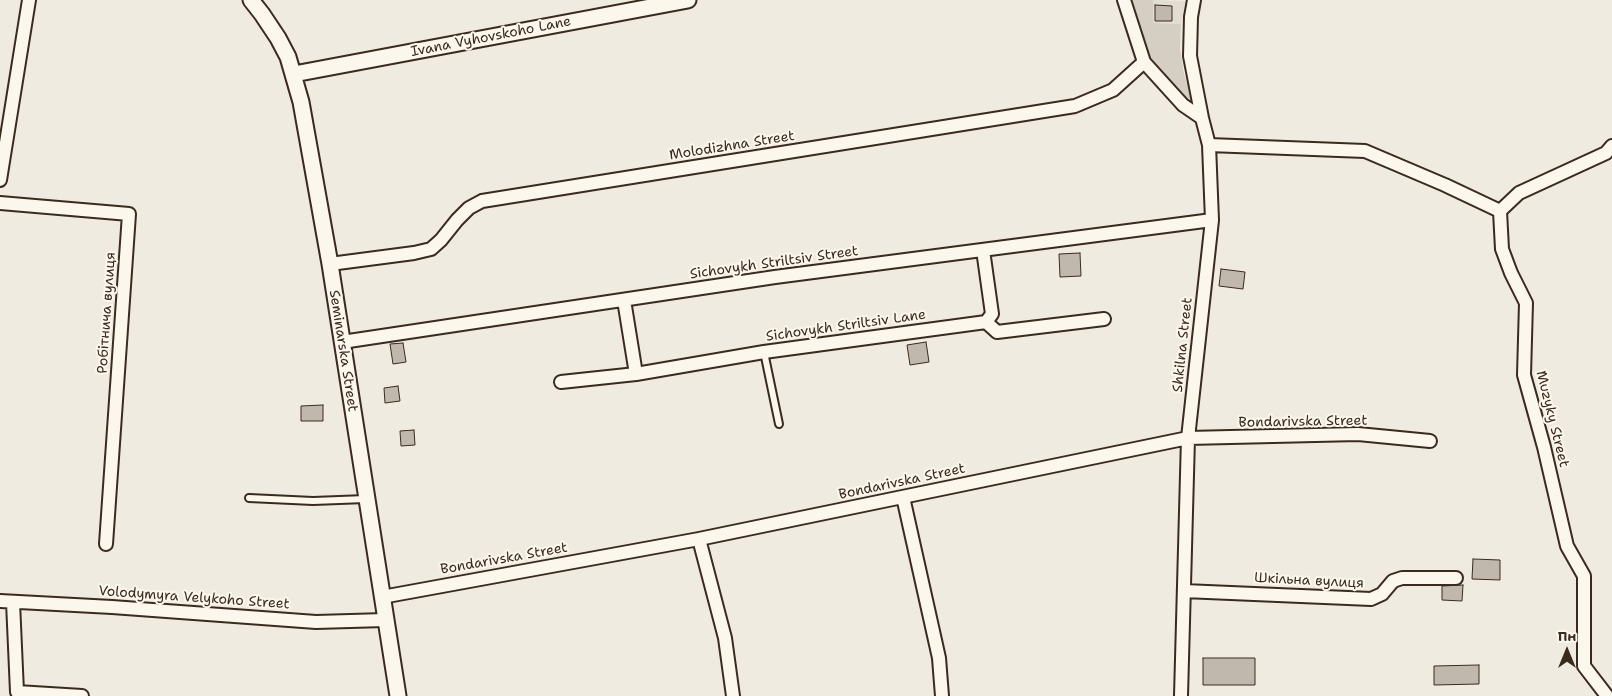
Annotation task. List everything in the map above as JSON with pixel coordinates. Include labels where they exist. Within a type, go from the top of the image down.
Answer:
[{"type":"street","points":[[0,180],[29,0]]},
{"type":"street","name":"Seminarska Street","points":[[251,0],[263,7],[288,57],[303,111],[330,264],[398,696]]},
{"type":"street","name":"Ivana Vyhovskoho Lane","points":[[294,74],[688,0]]},
{"type":"street","points":[[1124,0],[1144,62],[1183,105],[1202,118]]},
{"type":"street","name":"Shkilna Street","points":[[1181,696],[1188,438],[1212,220],[1209,145],[1190,56],[1190,17],[1194,0]]},
{"type":"street","name":"Molodizhna Street","points":[[330,264],[414,254],[431,249],[457,220],[470,208],[482,201],[1075,106],[1113,90],[1144,62]]},
{"type":"street","points":[[1209,145],[1365,151],[1500,211],[1519,193],[1606,153],[1612,146]]},
{"type":"street","name":"Робітнича вулиця","points":[[0,203],[130,214],[106,544]]},
{"type":"street","name":"Muzyky Street","points":[[1500,211],[1502,249],[1511,273],[1526,303],[1524,375],[1544,447],[1567,546],[1584,576],[1584,666],[1607,696]]},
{"type":"street","name":"Sichovykh Striltsiv Street","points":[[342,342],[775,277],[1212,220]]},
{"type":"street","points":[[983,250],[992,314],[986,322],[997,332],[1104,319]]},
{"type":"street","points":[[624,300],[636,374]]},
{"type":"street","name":"Sichovykh Striltsiv Lane","points":[[561,382],[636,374],[764,352],[986,322]]},
{"type":"street","name":"Bondarivska Street","points":[[382,597],[699,539],[1188,438],[1358,434],[1430,441]]},
{"type":"street","points":[[903,497],[938,658],[942,696]]},
{"type":"street","points":[[699,539],[725,638],[733,696]]},
{"type":"street","name":"Шкільна вулиця","points":[[1184,591],[1371,599],[1382,594],[1393,582],[1402,578],[1456,578]]},
{"type":"street","name":"Volodymyra Velykoho Street","points":[[0,601],[316,622],[386,620]]},
{"type":"street","points":[[13,602],[17,692],[82,696]]},
{"type":"lane","points":[[764,352],[779,424]]},
{"type":"lane","points":[[249,498],[313,501],[366,499]]},
{"type":"shaded area","points":[[1131,0],[1153,0],[1153,23],[1181,24],[1180,49],[1184,74],[1194,105],[1190,108],[1156,70]]},
{"type":"shaded area","points":[[1153,0],[1186,1],[1181,24],[1153,23]]},
{"type":"building","points":[[1155,5],[1172,6],[1172,21],[1155,21]]},
{"type":"building","points":[[1080,253],[1081,276],[1060,277],[1059,254]]},
{"type":"building","points":[[1221,269],[1245,272],[1243,289],[1219,286]]},
{"type":"building","points":[[926,342],[929,362],[910,365],[907,345]]},
{"type":"building","points":[[403,343],[406,362],[393,364],[390,344]]},
{"type":"building","points":[[398,386],[400,401],[385,403],[384,388]]},
{"type":"building","points":[[323,405],[323,421],[301,421],[301,406]]},
{"type":"building","points":[[414,430],[415,445],[401,446],[400,431]]},
{"type":"building","points":[[1473,559],[1500,560],[1500,580],[1472,579]]},
{"type":"building","points":[[1463,585],[1462,601],[1442,600],[1442,586]]},
{"type":"building","points":[[1203,658],[1255,658],[1255,685],[1203,685]]},
{"type":"building","points":[[1479,665],[1479,684],[1434,685],[1434,666]]}]
